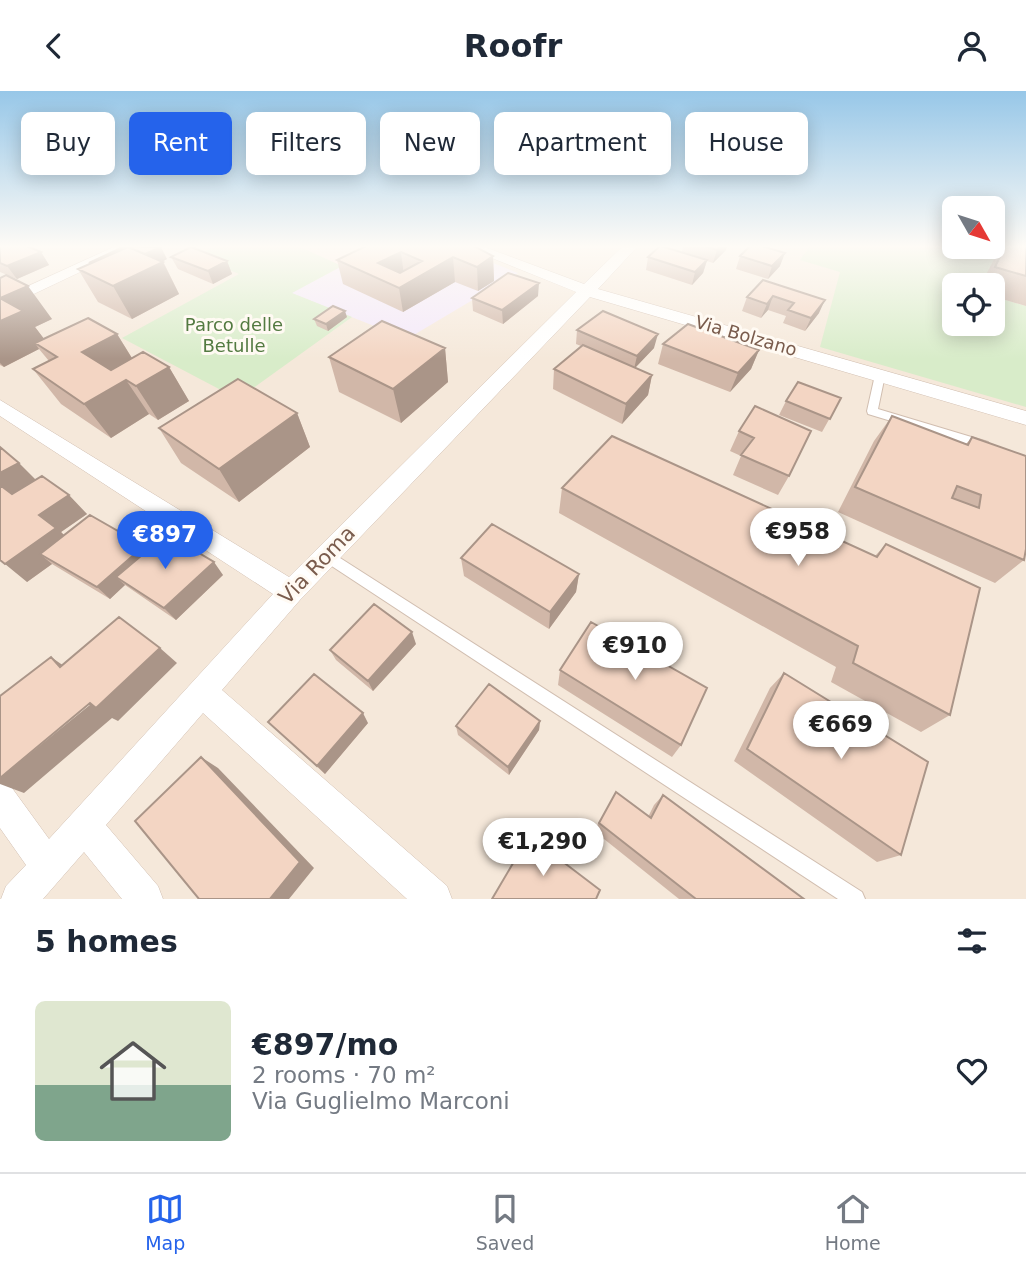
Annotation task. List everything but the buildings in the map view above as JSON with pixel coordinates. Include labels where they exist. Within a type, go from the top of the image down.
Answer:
[{"type":"street","points":[[0,305],[46,284]]},
{"type":"street","name":"Via Bolzano","points":[[568,284],[1026,418]]},
{"type":"street","name":"Via Roma","points":[[19,899],[291,592],[594,284]]},
{"type":"street","points":[[0,407],[291,592]]},
{"type":"street","points":[[202,692],[434,899]]},
{"type":"street","points":[[0,800],[48,866]]},
{"type":"street","points":[[84,825],[145,899]]},
{"type":"lane","points":[[880,375],[872,411],[1000,450]]},
{"type":"lane","points":[[326,555],[855,899]]},
{"type":"shaded area","points":[[0,284],[44,284],[0,304]]},
{"type":"shaded area","points":[[50,284],[591,284],[294,583],[0,402],[0,307]]},
{"type":"shaded area","points":[[309,284],[500,284],[407,339],[291,293]]},
{"type":"shaded area","points":[[598,284],[942,284],[942,336],[1005,336],[1005,284],[1026,284],[1026,899],[27,899],[325,561]]},
{"type":"shaded area","points":[[0,409],[288,590],[13,899],[0,899]]},
{"type":"green space","name":"Parco delle Betulle","points":[[221,284],[309,284],[292,293],[352,317],[238,399],[122,338]]},
{"type":"green space","points":[[837,284],[942,284],[942,336],[1005,336],[1005,300],[1026,306],[1026,407],[820,347]]}]
